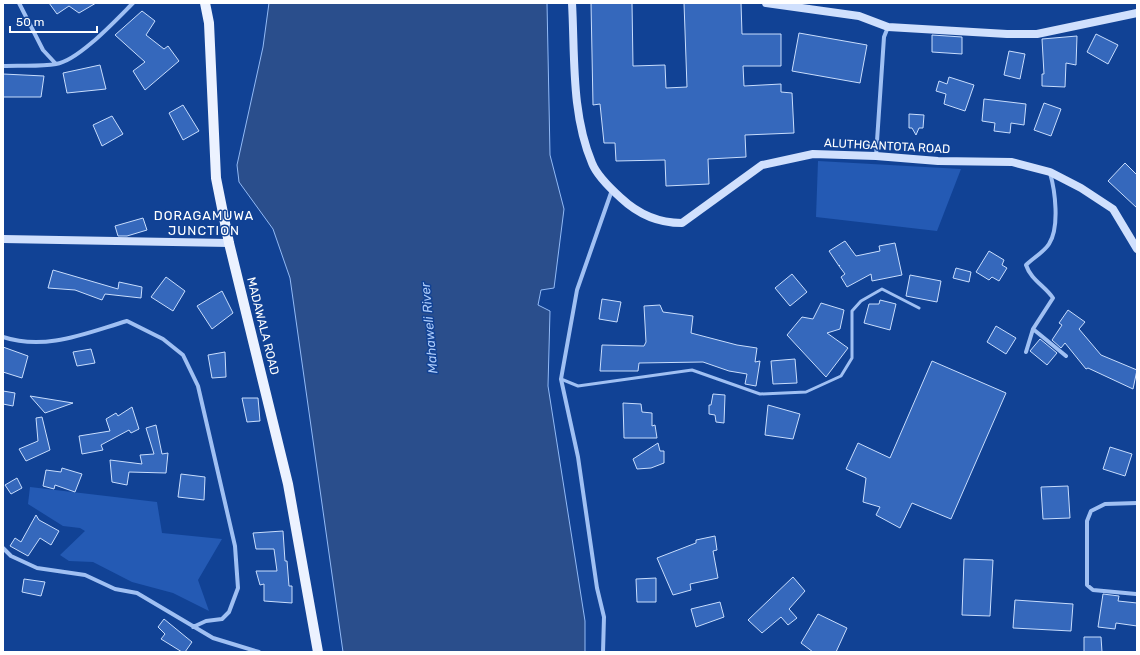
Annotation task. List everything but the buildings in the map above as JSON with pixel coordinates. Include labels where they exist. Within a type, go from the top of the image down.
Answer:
[{"type":"main road","name":"MADAWALA ROAD","points":[[205,3],[209,23],[216,178],[229,243],[288,484],[318,652]]},
{"type":"street","points":[[19,3],[43,50],[56,64]]},
{"type":"street","points":[[3,66],[56,64],[66,61],[88,46],[132,3]]},
{"type":"street","name":"ALUTHGANTOTA ROAD","points":[[572,3],[577,118],[592,164],[612,190],[630,207],[648,217],[668,223],[682,223],[762,165],[813,154],[876,156],[938,161],[1012,162],[1050,172],[1081,188],[1113,209],[1137,249]]},
{"type":"street","points":[[766,3],[859,16],[888,27],[1007,34],[1037,34],[1137,13]]},
{"type":"street","points":[[876,156],[884,37],[888,27]]},
{"type":"street","points":[[1026,352],[1033,329],[1054,298],[1038,283],[1028,271],[1026,265],[1050,243],[1055,224],[1054,189],[1050,172]]},
{"type":"street","points":[[604,652],[604,617],[597,588],[578,457],[562,379],[578,290],[612,190]]},
{"type":"street","points":[[3,239],[229,243]]},
{"type":"street","points":[[3,337],[38,344],[61,341],[127,321],[163,339],[183,355],[198,386],[235,546],[238,588],[229,612],[222,619],[206,621],[193,627]]},
{"type":"street","points":[[1033,329],[1066,356]]},
{"type":"street","points":[[1136,594],[1093,590],[1087,585],[1087,521],[1091,510],[1105,504],[1137,503]]},
{"type":"street","points":[[3,548],[11,556],[37,568],[85,574],[116,589],[136,593],[213,638],[259,652]]},
{"type":"lane","points":[[562,379],[578,386],[692,370],[760,394],[806,392],[841,376],[852,358],[852,311],[861,300],[882,289],[919,308]]},
{"type":"shaded area","points":[[818,161],[961,169],[937,231],[816,217]]},
{"type":"shaded area","points":[[30,487],[157,502],[162,533],[222,539],[198,580],[209,611],[173,593],[132,582],[93,562],[69,561],[60,555],[85,531],[80,528],[63,526],[28,504]]},
{"type":"water","name":"Mahaweli River","points":[[269,3],[547,3],[550,155],[564,209],[554,288],[541,290],[538,305],[550,311],[548,386],[585,621],[585,652],[343,652],[290,278],[273,229],[239,182],[237,165],[263,47]]},
{"type":"district","name":"DORAGAMUWA JUNCTION","points":[[204,222]]}]
